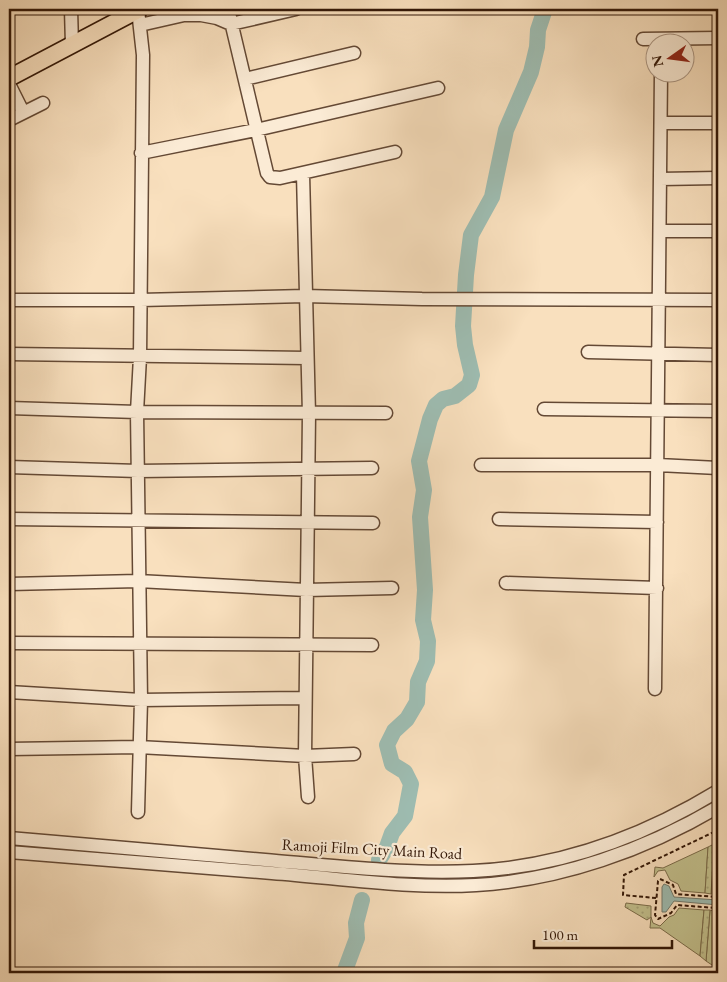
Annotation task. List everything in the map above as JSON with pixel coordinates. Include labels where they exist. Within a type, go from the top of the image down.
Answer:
[{"type":"main road","points":[[9,78],[72,45],[139,15]]},
{"type":"street","points":[[71,9],[72,45]]},
{"type":"street","points":[[228,9],[256,130],[270,177],[280,178],[303,174],[395,152]]},
{"type":"street","points":[[138,812],[138,746],[141,700],[137,412],[140,357],[143,54],[139,15],[201,15],[231,24],[290,9]]},
{"type":"street","points":[[694,39],[718,38]]},
{"type":"street","points":[[245,79],[354,53]]},
{"type":"street","points":[[656,688],[661,82]]},
{"type":"street","points":[[9,84],[23,112]]},
{"type":"street","points":[[141,153],[256,130],[438,88]]},
{"type":"street","points":[[9,120],[43,103]]},
{"type":"street","points":[[661,123],[718,123]]},
{"type":"street","points":[[303,174],[308,414],[305,698],[305,756],[308,797]]},
{"type":"street","points":[[660,180],[718,178]]},
{"type":"street","points":[[660,231],[718,231]]},
{"type":"street","points":[[9,300],[140,300],[305,296],[422,299],[718,300]]},
{"type":"street","points":[[588,352],[718,355]]},
{"type":"street","points":[[9,354],[306,358]]},
{"type":"street","points":[[9,408],[137,412],[386,413]]},
{"type":"street","points":[[544,409],[718,411]]},
{"type":"street","points":[[481,465],[658,465],[718,468]]},
{"type":"street","points":[[9,467],[138,471],[372,468]]},
{"type":"street","points":[[9,519],[373,523]]},
{"type":"street","points":[[499,519],[657,522]]},
{"type":"street","points":[[9,584],[138,581],[306,590],[392,588]]},
{"type":"street","points":[[506,583],[656,588]]},
{"type":"street","points":[[9,643],[140,642],[372,645]]},
{"type":"street","points":[[9,692],[141,700],[305,698]]},
{"type":"street","points":[[9,749],[138,746],[305,756],[354,754]]},
{"type":"street","name":"Ramoji Film City Main Road","points":[[9,838],[386,870],[474,871],[522,866],[567,856],[605,844],[691,807],[718,791]]},
{"type":"street","name":"Ramoji Film City Main Road","points":[[9,852],[385,882],[476,885],[524,879],[609,858],[651,842],[718,807]]},
{"type":"path","points":[[656,898],[623,895],[624,875],[718,830]]},
{"type":"path","points":[[718,893],[716,897],[676,894],[673,885],[660,879],[658,881],[655,915],[658,919],[671,912],[677,905],[716,908],[718,915]]},
{"type":"shaded area","points":[[718,842],[718,888],[715,894],[711,894],[714,844]]},
{"type":"shaded area","points":[[714,844],[711,894],[705,893],[708,847]]},
{"type":"shaded area","points":[[708,847],[705,893],[681,891],[678,884],[670,880],[665,870],[658,871],[654,877],[655,867],[663,868]]},
{"type":"shaded area","points":[[626,903],[651,906],[651,917],[647,920],[625,907]]},
{"type":"shaded area","points":[[679,908],[704,910],[700,956],[660,928],[650,928],[651,917],[653,923],[660,926],[669,917],[674,915]]},
{"type":"shaded area","points":[[704,910],[710,910],[706,961],[700,956]]},
{"type":"shaded area","points":[[710,910],[713,911],[718,919],[718,969],[706,961]]},
{"type":"water","points":[[664,884],[669,886],[674,897],[718,900],[718,905],[674,901],[666,912],[662,912],[662,887]]},
{"type":"waterway","points":[[379,860],[387,847],[392,833],[405,816],[411,784],[405,772],[392,764],[387,745],[394,731],[407,719],[417,702],[418,682],[427,661],[428,641],[423,620],[425,590],[420,517],[424,490],[419,461],[430,419],[436,405],[443,399],[455,396],[469,385],[472,375],[463,326],[471,235],[492,197],[506,130],[531,72],[537,47],[538,30],[545,9]]},
{"type":"waterway","points":[[344,973],[357,938],[356,923],[362,900]]}]
